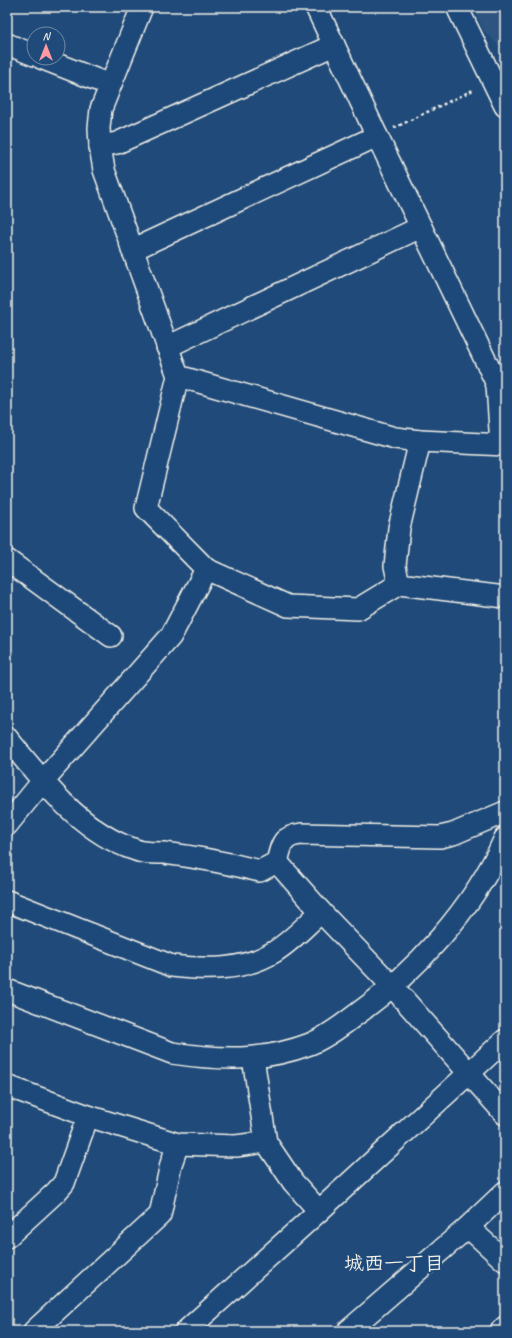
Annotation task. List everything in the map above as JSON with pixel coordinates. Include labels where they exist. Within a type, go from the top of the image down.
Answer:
[{"type":"street","points":[[142,7],[101,109],[99,128],[104,170],[178,376],[146,508],[206,569],[288,606],[358,609],[399,584],[505,597]]},
{"type":"street","points":[[178,376],[395,438],[420,441],[503,445],[497,385],[421,227],[385,132],[334,45],[316,7]]},
{"type":"street","points":[[457,7],[505,106]]},
{"type":"street","points":[[7,44],[26,52]]},
{"type":"street","points":[[100,146],[117,143],[334,45]]},
{"type":"street","points":[[61,66],[110,85]]},
{"type":"street","points":[[132,250],[385,132]]},
{"type":"street","points":[[167,347],[421,227]]},
{"type":"street","points":[[399,584],[395,566],[399,528],[420,441]]},
{"type":"street","points":[[7,560],[111,636]]},
{"type":"street","points":[[7,825],[42,782],[171,636],[206,569]]},
{"type":"street","points":[[7,738],[42,782],[90,826],[114,841],[142,852],[163,853],[235,865],[260,871],[278,862]]},
{"type":"street","points":[[278,862],[280,849],[285,840],[290,836],[301,834],[440,837],[453,834],[505,812]]},
{"type":"street","points":[[7,990],[172,1052],[200,1057],[253,1058],[279,1053],[310,1044],[335,1031],[365,1009],[430,950],[472,898],[505,838]]},
{"type":"street","points":[[278,862],[321,912],[392,986],[505,1114]]},
{"type":"street","points":[[7,901],[172,966],[199,969],[220,968],[256,961],[274,952],[289,941],[321,912]]},
{"type":"street","points":[[186,1331],[319,1212],[505,1040]]},
{"type":"street","points":[[253,1058],[266,1142],[293,1182],[319,1212]]},
{"type":"street","points":[[7,1086],[88,1116],[178,1144],[236,1146],[266,1142]]},
{"type":"street","points":[[7,1237],[64,1183],[88,1116]]},
{"type":"street","points":[[34,1331],[160,1215],[171,1164],[178,1144]]},
{"type":"street","points":[[348,1331],[505,1192]]},
{"type":"street","points":[[468,1226],[505,1261]]},
{"type":"street","points":[[501,1331],[505,1327]]},
{"type":"path","points":[[385,132],[473,90]]},
{"type":"shaded area","points":[[473,7],[505,7],[505,52],[484,31]]},
{"type":"district","name":"城西一丁目","points":[[394,1263]]}]
